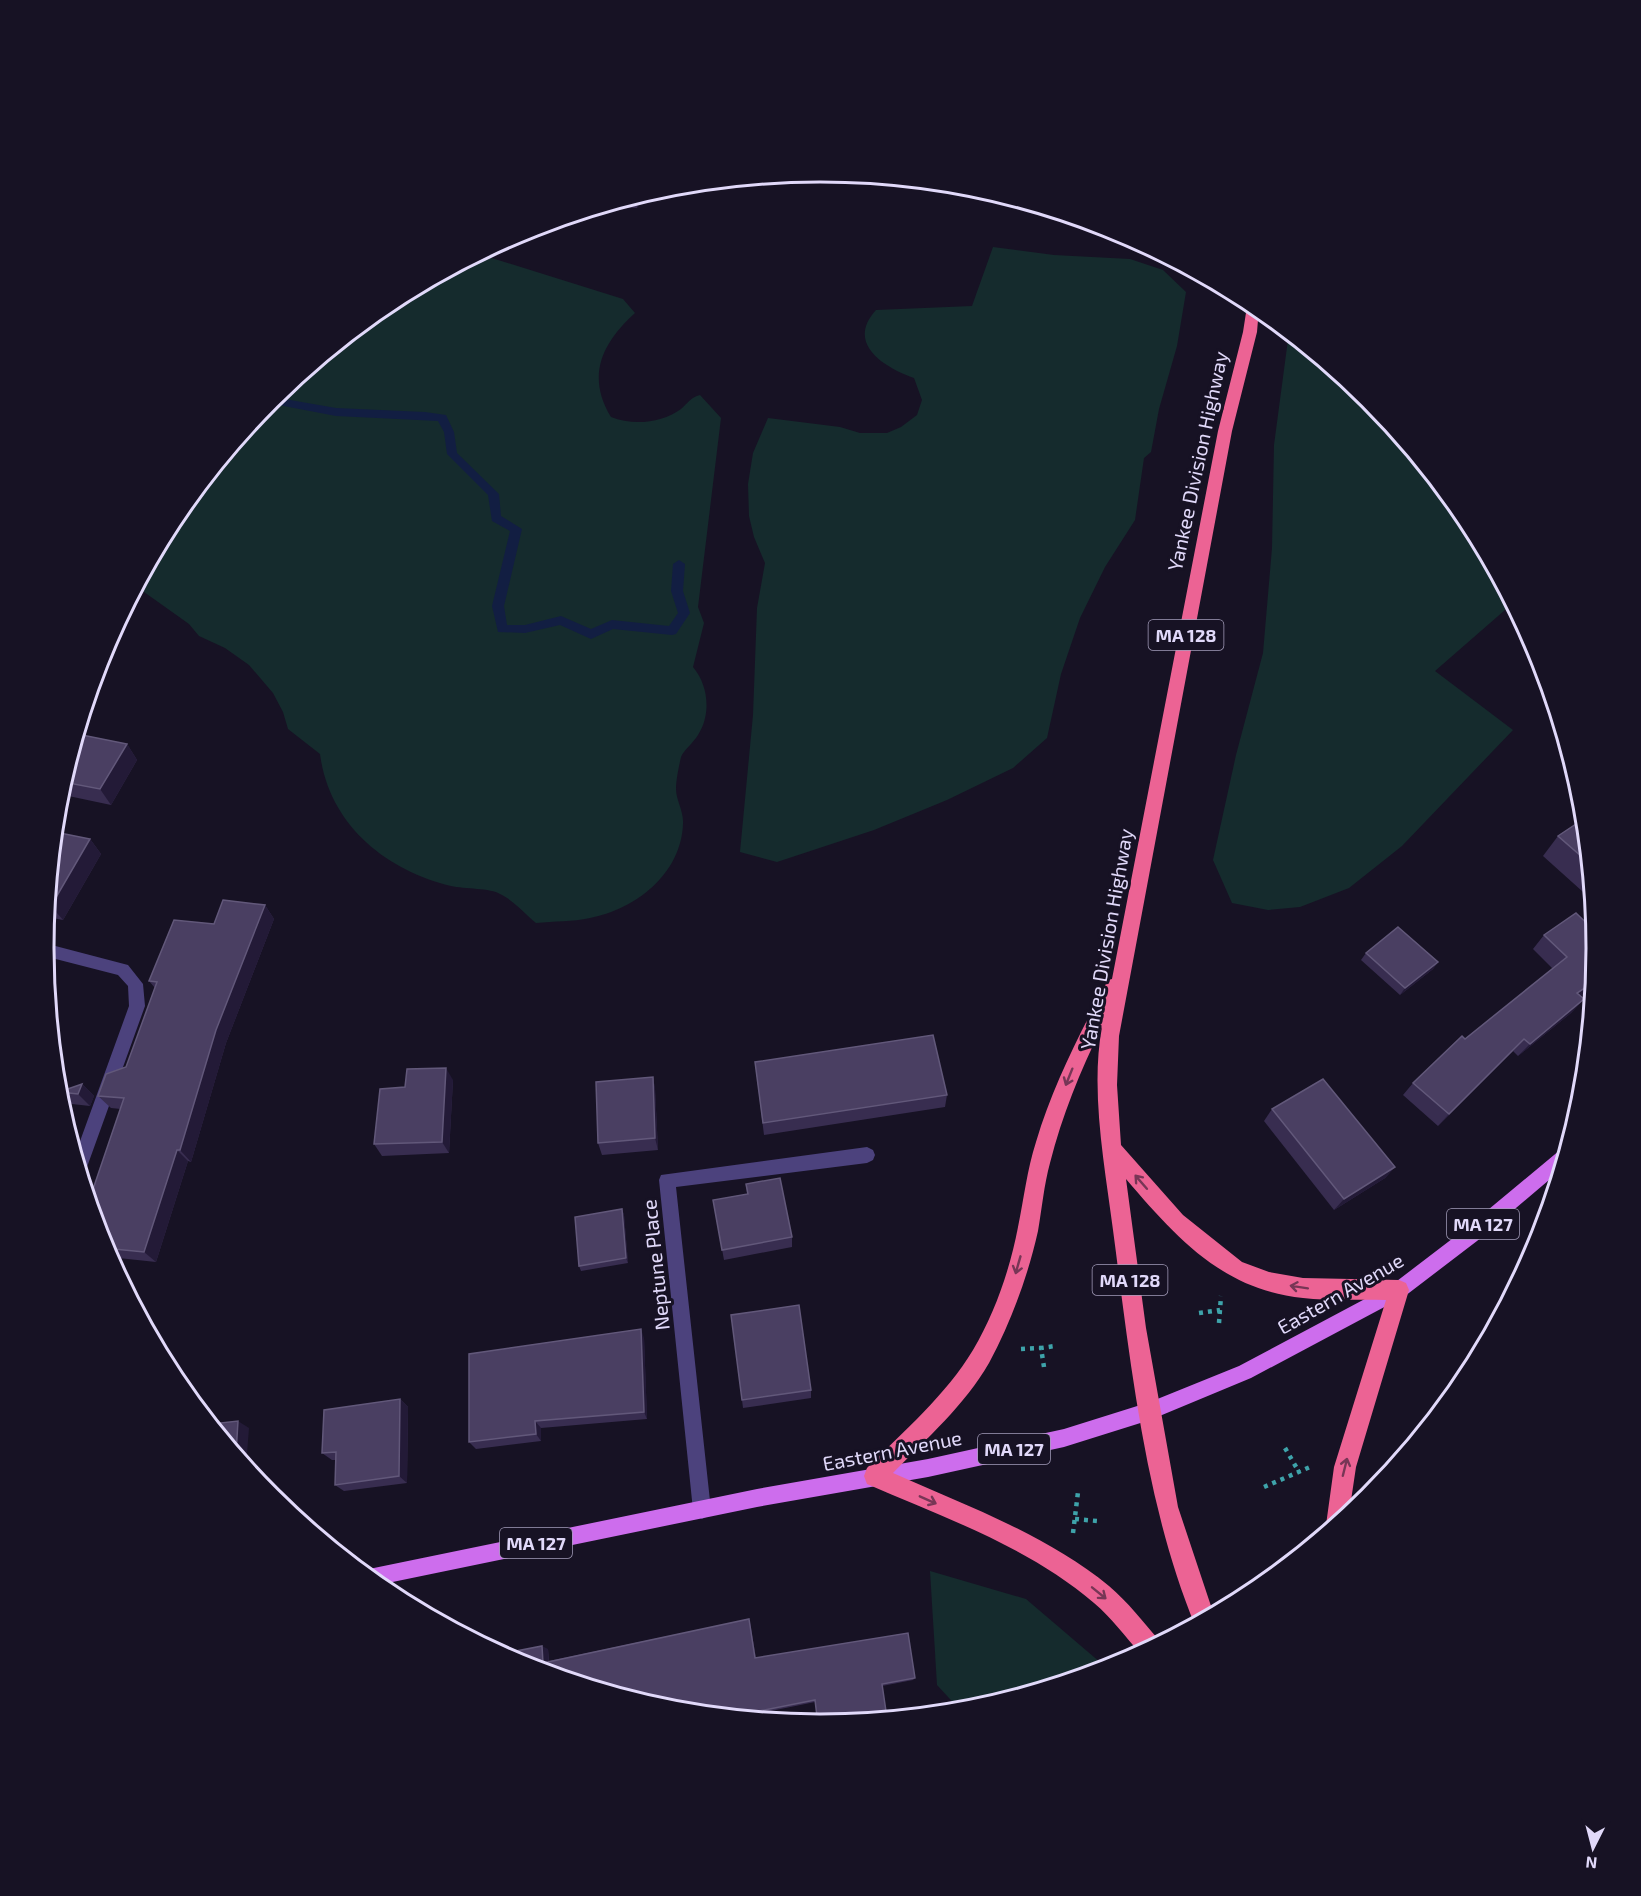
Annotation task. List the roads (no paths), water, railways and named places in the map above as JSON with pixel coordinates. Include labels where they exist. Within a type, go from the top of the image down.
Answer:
[{"type":"highway","name":"Yankee Division Highway","points":[[1202,1613],[1167,1507],[1150,1411],[1112,1148],[1108,1085],[1110,1036],[1225,431],[1250,332],[1252,315]]},
{"type":"highway","points":[[1250,332],[1258,319]]},
{"type":"highway","points":[[1123,968],[1068,1077],[1039,1166],[1027,1231],[1011,1286],[991,1339],[973,1369],[948,1400],[874,1476],[1009,1537],[1057,1563],[1102,1595],[1145,1642]]},
{"type":"highway","points":[[1112,1148],[1176,1222],[1235,1269],[1269,1281],[1303,1288],[1399,1290],[1345,1467],[1339,1512]]},
{"type":"main road","name":"Eastern Avenue","points":[[381,1575],[874,1476],[928,1468],[1064,1438],[1150,1411],[1245,1372],[1399,1290],[1471,1235],[1555,1164]]},
{"type":"street","points":[[54,952],[123,970],[135,984],[137,1006],[83,1156]]},
{"type":"street","name":"Neptune Place","points":[[702,1510],[667,1180],[867,1155]]},
{"type":"waterway","points":[[282,403],[336,412],[442,418],[449,432],[452,454],[493,494],[496,518],[516,529],[498,606],[502,629],[525,629],[561,620],[591,634],[612,624],[672,631],[684,613],[677,591],[679,564]]}]
